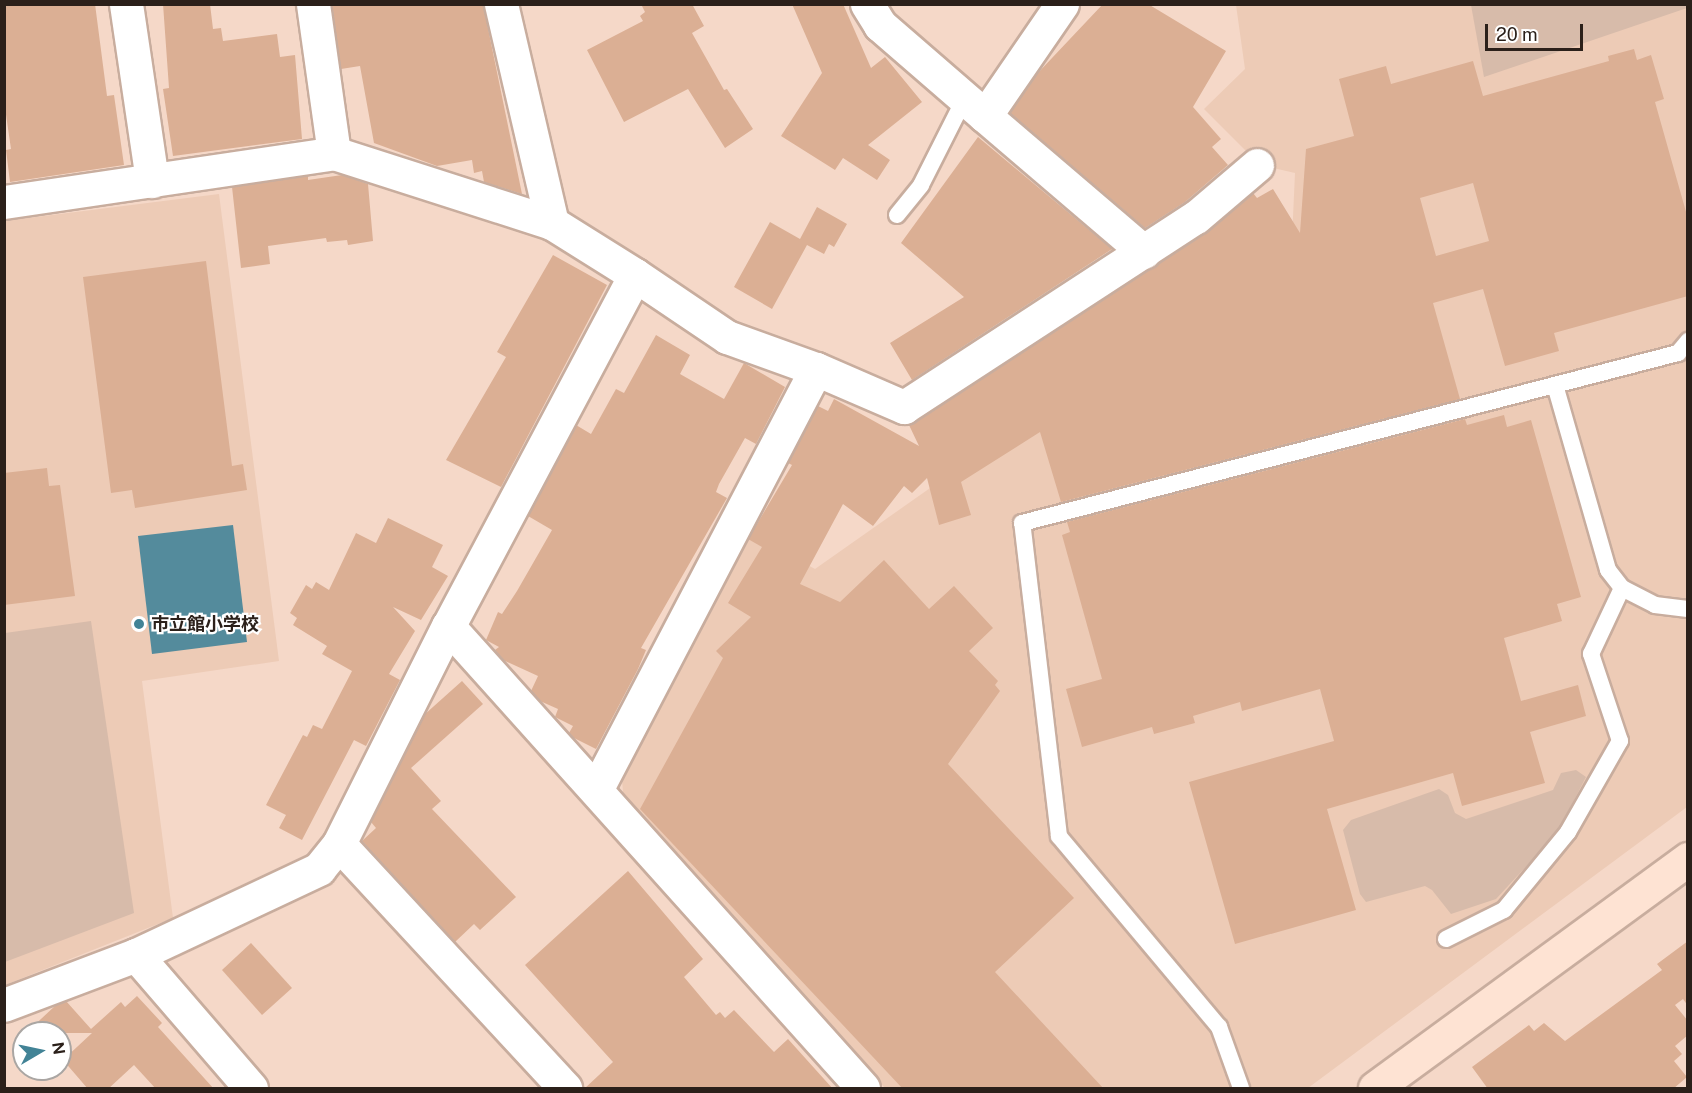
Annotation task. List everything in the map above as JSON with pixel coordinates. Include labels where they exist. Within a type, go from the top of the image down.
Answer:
[{"type":"street","points":[[126,4],[152,181]]},
{"type":"street","points":[[313,4],[334,153]]},
{"type":"street","points":[[501,4],[552,223]]},
{"type":"street","points":[[867,4],[880,25],[1144,252]]},
{"type":"street","points":[[975,107],[1062,4]]},
{"type":"street","points":[[4,202],[334,153],[552,223],[727,336],[816,369],[903,407],[1196,217],[1257,165]]},
{"type":"street","points":[[4,1005],[136,956],[319,870],[339,844],[448,626],[634,275]]},
{"type":"street","points":[[596,790],[816,369]]},
{"type":"street","points":[[448,626],[863,1089]]},
{"type":"street","points":[[339,844],[565,1089]]},
{"type":"street","points":[[1375,1089],[1688,859]]},
{"type":"street","points":[[136,956],[251,1089]]},
{"type":"lane","points":[[897,215],[921,185],[975,107]]},
{"type":"lane","points":[[1241,1089],[1219,1027],[1059,836],[1022,523],[1678,353],[1688,341]]},
{"type":"lane","points":[[1555,385],[1608,570],[1622,588],[1655,605],[1688,609]]},
{"type":"lane","points":[[1446,939],[1504,910],[1568,832],[1620,741],[1591,654],[1622,588]]},
{"type":"shaded area","points":[[1687,4],[1687,8],[1484,77],[1471,5]]},
{"type":"shaded area","points":[[1236,5],[1687,5],[1687,807],[1308,1088],[885,1088],[624,803],[622,780],[751,534],[815,569],[933,486],[1291,261],[1295,173],[1260,165],[1204,109],[1245,69]]},
{"type":"shaded area","name":"市立館小学校","points":[[219,194],[279,661],[142,681],[173,918],[5,985],[4,221]]},
{"type":"shaded area","points":[[91,621],[134,913],[5,962],[5,633]]},
{"type":"shaded area","points":[[1576,770],[1586,777],[1557,833],[1496,899],[1451,914],[1432,890],[1425,886],[1366,902],[1360,894],[1343,830],[1351,820],[1439,789],[1448,795],[1455,813],[1466,819],[1553,790],[1561,773]]},
{"type":"water","points":[[233,525],[247,642],[152,654],[138,536]]},
{"type":"building","points":[[4,4],[95,4],[107,96],[114,95],[124,165],[10,182],[6,150],[11,149],[4,101]]},
{"type":"building","points":[[163,4],[210,4],[213,29],[221,28],[223,41],[277,34],[280,57],[295,55],[302,139],[173,156],[163,89],[169,88]]},
{"type":"building","points":[[332,4],[483,4],[522,194],[484,182],[482,171],[474,173],[472,160],[437,166],[374,143],[360,66],[341,69]]},
{"type":"building","points":[[641,4],[692,4],[704,26],[692,33],[724,90],[727,89],[753,129],[725,148],[688,89],[624,122],[587,50],[643,21],[640,16],[645,12]]},
{"type":"building","points":[[792,4],[843,4],[871,68],[885,57],[922,102],[868,145],[890,160],[877,180],[843,158],[835,170],[781,136],[822,73]]},
{"type":"building","points":[[1103,4],[1148,4],[1226,51],[1193,107],[1221,139],[1212,147],[1228,165],[1185,202],[1145,228],[1010,113],[1035,76]]},
{"type":"building","points":[[1634,49],[1637,60],[1651,55],[1664,99],[1655,102],[1688,219],[1688,296],[1554,333],[1559,351],[1505,366],[1483,289],[1433,303],[1460,399],[1061,502],[1040,432],[961,482],[971,515],[939,525],[927,478],[912,493],[904,486],[873,526],[843,504],[800,584],[840,602],[884,560],[929,609],[954,586],[993,628],[969,651],[998,681],[995,685],[1000,691],[948,764],[1074,898],[995,972],[1104,1089],[903,1089],[640,809],[723,658],[716,651],[751,617],[728,603],[762,547],[748,539],[792,465],[788,463],[818,406],[828,411],[834,399],[919,446],[909,425],[1206,233],[1253,193],[1257,198],[1273,189],[1300,233],[1306,149],[1354,136],[1339,79],[1386,66],[1391,84],[1473,61],[1483,96],[1609,61],[1608,56]],"holes":[[[1473,183],[1489,241],[1436,256],[1420,198]]]},
{"type":"building","points":[[978,137],[1112,249],[912,380],[890,343],[964,297],[901,243]]},
{"type":"building","points":[[342,175],[368,184],[373,241],[348,245],[347,240],[327,242],[326,238],[268,246],[270,264],[241,268],[232,187],[308,176],[308,180]]},
{"type":"building","points":[[817,207],[847,224],[834,247],[829,244],[824,254],[807,245],[772,309],[734,287],[770,222],[800,239]]},
{"type":"building","points":[[553,255],[607,285],[501,487],[446,460],[506,357],[497,352]]},
{"type":"building","points":[[206,261],[232,466],[243,464],[247,490],[135,508],[132,490],[111,493],[83,277]]},
{"type":"building","points":[[656,335],[690,355],[680,374],[724,399],[744,363],[785,387],[756,444],[745,438],[719,484],[716,492],[727,498],[641,648],[646,650],[638,669],[596,749],[574,738],[569,733],[573,726],[555,717],[558,709],[540,701],[531,691],[538,676],[503,660],[495,650],[499,647],[486,640],[498,612],[502,614],[552,530],[528,516],[576,425],[591,434],[616,389],[624,393]]},
{"type":"building","points":[[1504,415],[1507,427],[1531,420],[1581,597],[1557,604],[1562,621],[1504,638],[1521,701],[1578,685],[1586,716],[1530,732],[1545,783],[1462,806],[1453,773],[1327,809],[1356,910],[1235,944],[1189,782],[1334,741],[1320,689],[1242,711],[1240,702],[1193,716],[1195,723],[1154,734],[1152,727],[1082,747],[1066,689],[1102,679],[1062,535],[1070,532],[1067,522],[1465,419],[1467,425]]},
{"type":"building","points":[[47,468],[49,486],[60,485],[75,596],[4,605],[4,473]]},
{"type":"building","points":[[388,518],[443,545],[432,567],[448,576],[421,620],[393,607],[415,631],[389,674],[400,680],[366,746],[354,740],[302,840],[279,828],[286,815],[266,805],[303,735],[307,737],[313,725],[322,729],[352,671],[322,654],[327,646],[293,625],[297,618],[290,613],[306,585],[312,589],[316,582],[329,590],[356,533],[376,543]]},
{"type":"building","points":[[462,681],[483,704],[411,768],[441,801],[432,809],[516,897],[480,930],[474,924],[455,942],[362,841],[376,828],[371,822],[424,715]]},
{"type":"building","points":[[628,871],[703,959],[684,977],[716,1015],[720,1012],[725,1018],[734,1010],[774,1052],[788,1039],[833,1089],[584,1089],[613,1062],[525,965]]},
{"type":"building","points":[[1688,941],[1688,1006],[1683,999],[1675,1005],[1688,1021],[1688,1035],[1675,1046],[1682,1054],[1674,1061],[1687,1077],[1673,1089],[1488,1089],[1472,1067],[1529,1025],[1534,1031],[1544,1023],[1565,1041],[1662,970],[1657,964]]},
{"type":"building","points":[[251,943],[292,988],[262,1015],[222,970]]},
{"type":"building","points":[[137,996],[162,1023],[158,1027],[214,1089],[156,1089],[134,1065],[108,1089],[88,1089],[72,1070],[72,1052],[92,1033],[72,1033],[72,1021],[39,1021],[56,1005],[66,1001],[91,1029],[121,1002],[125,1007]]},
{"type":"place","name":"市立館小学校","points":[[139,624]]}]
